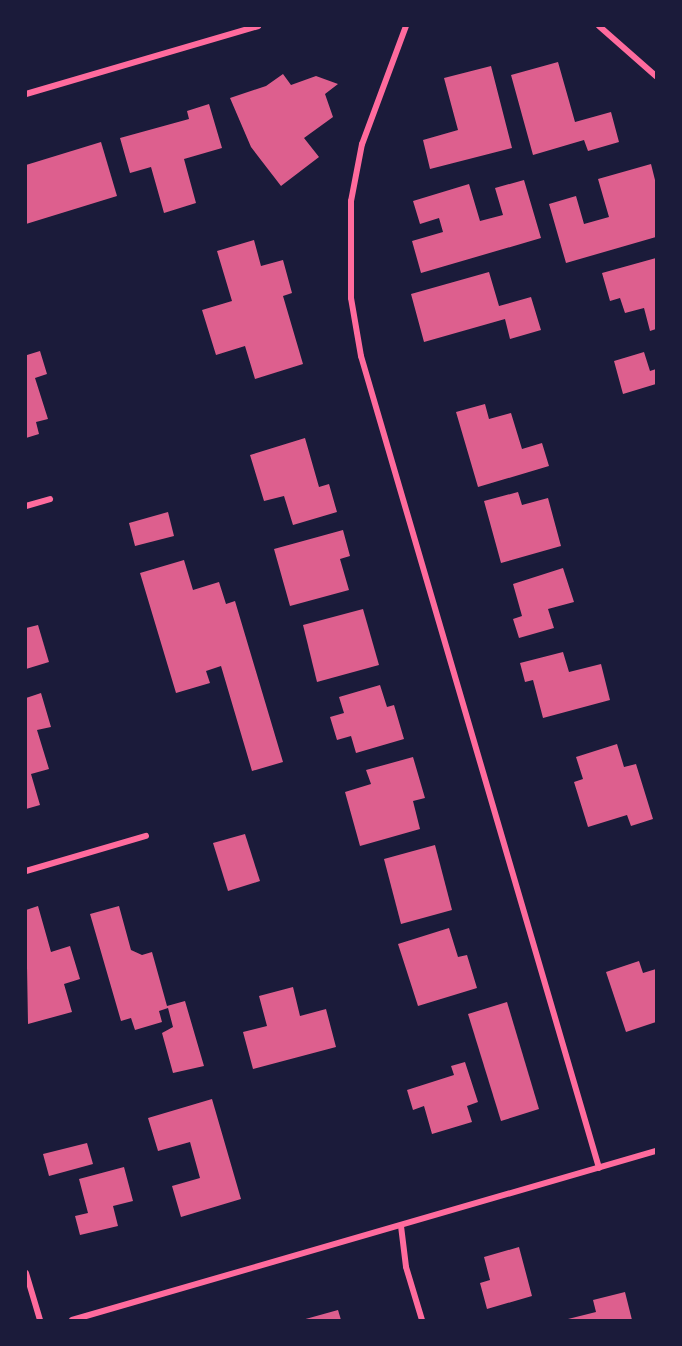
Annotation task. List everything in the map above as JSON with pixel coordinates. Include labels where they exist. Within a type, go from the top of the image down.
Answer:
[{"type":"street","points":[[26,93],[258,26]]},
{"type":"street","points":[[406,26],[362,144],[351,201],[351,298],[361,356],[598,1168]]},
{"type":"street","points":[[599,26],[657,76]]},
{"type":"street","points":[[26,506],[50,499]]},
{"type":"street","points":[[26,871],[146,836]]},
{"type":"street","points":[[72,1320],[657,1151]]},
{"type":"street","points":[[401,1226],[406,1267],[422,1320]]},
{"type":"street","points":[[26,1273],[40,1320]]},
{"type":"building","points":[[558,62],[575,122],[611,112],[619,142],[588,151],[584,140],[533,155],[511,75]]},
{"type":"building","points":[[491,66],[512,148],[430,169],[423,140],[458,130],[444,78]]},
{"type":"building","points":[[283,74],[291,85],[316,76],[338,84],[325,94],[333,117],[304,138],[319,157],[281,186],[251,147],[230,98],[266,86]]},
{"type":"building","points":[[209,104],[222,148],[184,159],[196,203],[164,213],[151,167],[130,173],[120,138],[189,119],[187,111]]},
{"type":"building","points":[[101,142],[117,196],[26,224],[26,165]]},
{"type":"building","points":[[651,164],[656,184],[656,237],[566,263],[549,204],[576,196],[584,224],[609,217],[598,179]]},
{"type":"building","points":[[524,180],[541,238],[421,273],[412,241],[443,232],[439,218],[420,224],[413,201],[469,184],[480,221],[503,215],[495,188]]},
{"type":"building","points":[[254,240],[261,266],[283,260],[292,293],[283,296],[303,364],[255,379],[245,346],[216,355],[202,310],[232,301],[217,251]]},
{"type":"building","points":[[656,258],[656,329],[650,331],[644,308],[625,313],[620,298],[610,301],[602,273]]},
{"type":"building","points":[[489,272],[499,306],[531,297],[541,330],[510,339],[505,319],[424,342],[411,294]]},
{"type":"building","points":[[26,350],[27,355],[40,351],[47,374],[35,378],[48,419],[36,422],[39,434],[26,438]]},
{"type":"building","points":[[644,352],[650,371],[656,369],[656,384],[623,394],[614,361]]},
{"type":"building","points":[[485,404],[489,419],[511,413],[522,449],[542,443],[549,466],[478,487],[456,412]]},
{"type":"building","points":[[305,438],[319,487],[329,484],[337,512],[293,525],[284,496],[264,501],[250,455]]},
{"type":"building","points":[[518,492],[522,505],[548,498],[561,546],[501,563],[484,501]]},
{"type":"building","points":[[168,512],[174,536],[135,546],[129,523]]},
{"type":"building","points":[[343,530],[350,556],[340,559],[349,590],[290,606],[274,549]]},
{"type":"building","points":[[184,560],[193,590],[219,582],[226,604],[235,601],[283,762],[252,771],[221,666],[206,671],[210,683],[176,693],[140,573]]},
{"type":"building","points":[[563,568],[574,602],[548,609],[554,628],[519,638],[513,619],[522,616],[513,584]]},
{"type":"building","points":[[363,609],[379,665],[317,682],[303,625]]},
{"type":"building","points":[[38,625],[49,662],[26,669],[26,628]]},
{"type":"building","points":[[563,652],[569,672],[601,664],[610,700],[543,718],[533,680],[525,682],[520,663]]},
{"type":"building","points":[[380,685],[387,707],[394,705],[404,739],[356,753],[351,736],[337,740],[330,717],[344,713],[339,697]]},
{"type":"building","points":[[41,693],[51,727],[37,730],[49,769],[31,774],[40,805],[26,809],[26,698]]},
{"type":"building","points":[[617,744],[624,767],[636,764],[653,819],[631,826],[627,815],[588,827],[574,782],[583,779],[576,757]]},
{"type":"building","points":[[413,757],[425,798],[413,801],[420,829],[360,846],[345,792],[371,784],[366,770]]},
{"type":"building","points":[[245,834],[260,881],[228,891],[213,843]]},
{"type":"building","points":[[435,845],[452,910],[401,924],[384,859]]},
{"type":"building","points":[[38,906],[51,952],[70,946],[80,979],[64,984],[72,1012],[28,1024],[26,910]]},
{"type":"building","points":[[119,906],[131,950],[142,955],[152,952],[167,1006],[185,1001],[204,1066],[173,1073],[162,1033],[173,1027],[168,1008],[159,1011],[162,1022],[135,1030],[131,1018],[121,1021],[90,914]]},
{"type":"building","points":[[449,928],[458,957],[467,955],[477,988],[418,1006],[398,944]]},
{"type":"building","points":[[639,961],[643,973],[656,969],[656,1022],[626,1032],[606,972]]},
{"type":"building","points":[[293,987],[300,1016],[326,1009],[336,1047],[253,1069],[243,1032],[267,1026],[259,996]]},
{"type":"building","points":[[507,1002],[539,1109],[501,1121],[468,1014]]},
{"type":"building","points":[[465,1062],[478,1102],[467,1106],[472,1122],[432,1134],[424,1106],[413,1110],[407,1090],[454,1075],[451,1066]]},
{"type":"building","points":[[212,1099],[241,1199],[181,1217],[172,1186],[200,1178],[190,1142],[158,1151],[148,1118]]},
{"type":"building","points":[[87,1143],[93,1164],[49,1176],[43,1154]]},
{"type":"building","points":[[124,1167],[133,1201],[113,1206],[118,1226],[80,1235],[75,1216],[88,1213],[79,1179]]},
{"type":"building","points":[[519,1247],[532,1296],[487,1309],[480,1283],[490,1280],[484,1257]]},
{"type":"building","points":[[625,1292],[632,1320],[564,1320],[596,1312],[593,1300]]},
{"type":"building","points":[[338,1310],[341,1320],[302,1320]]}]
